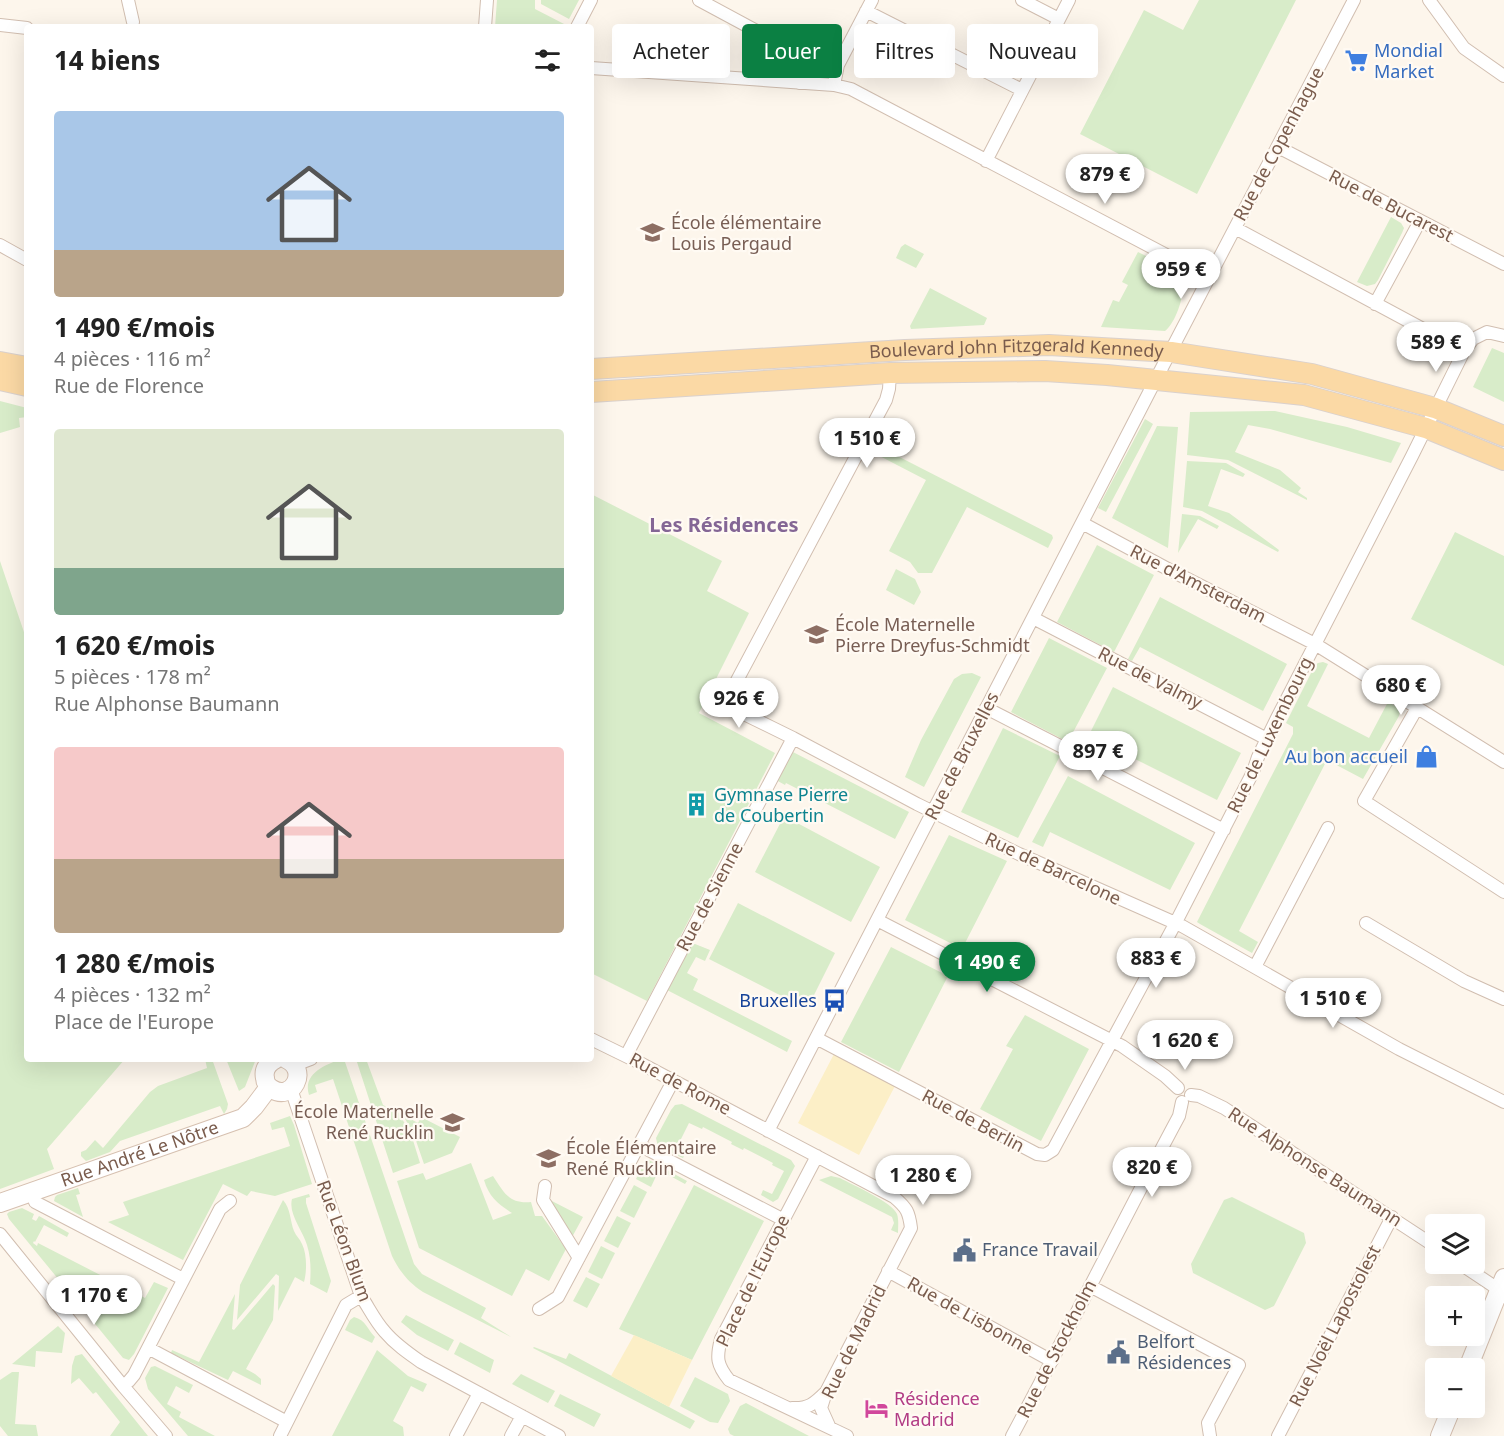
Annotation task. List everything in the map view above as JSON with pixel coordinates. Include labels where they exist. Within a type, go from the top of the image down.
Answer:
[{"type":"main road","name":"Boulevard John Fitzgerald Kennedy","points":[[594,369],[905,350],[1049,345],[1170,352],[1312,374],[1436,408],[1504,436]]},
{"type":"main road","points":[[0,362],[24,366]]},
{"type":"main road","name":"Boulevard John Fitzgerald Kennedy","points":[[594,392],[890,373],[1045,371],[1107,375],[1304,395],[1426,428],[1504,460]]},
{"type":"main road","points":[[0,380],[24,385]]},
{"type":"street","points":[[128,0],[133,24]]},
{"type":"street","points":[[485,24],[487,0]]},
{"type":"street","points":[[579,24],[591,0]]},
{"type":"street","points":[[699,0],[792,50],[799,60],[799,82]]},
{"type":"street","points":[[1022,0],[1059,19]]},
{"type":"street","points":[[986,161],[1069,0]]},
{"type":"street","name":"Rue de Copenhague","points":[[1155,381],[1354,0]]},
{"type":"street","points":[[1429,0],[1464,48],[1504,76]]},
{"type":"street","points":[[834,85],[838,65],[869,5],[1022,90]]},
{"type":"street","points":[[0,25],[24,28]]},
{"type":"street","points":[[594,68],[799,82],[851,89],[1210,278]]},
{"type":"street","name":"Rue de Bucarest","points":[[1278,147],[1504,264]]},
{"type":"street","points":[[1375,304],[1420,221]]},
{"type":"street","points":[[1235,228],[1464,351]]},
{"type":"street","points":[[0,245],[24,258]]},
{"type":"street","points":[[1426,428],[1464,351],[1473,339],[1486,332],[1504,336]]},
{"type":"street","name":"Rue de Barcelone","points":[[890,373],[886,400],[733,688],[732,704],[742,713],[933,812],[1019,854],[1182,926],[1399,1049],[1504,1102]]},
{"type":"street","name":"Rue de Bruxelles","points":[[768,1131],[1155,381]]},
{"type":"street","name":"Rue de Luxembourg","points":[[1111,1040],[1224,830],[1267,739],[1426,428]]},
{"type":"street","name":"Rue d'Amsterdam","points":[[1082,523],[1315,644],[1504,762]]},
{"type":"street","name":"Rue de Valmy","points":[[1033,618],[1267,739]]},
{"type":"street","points":[[986,708],[1224,830]]},
{"type":"street","points":[[1416,708],[1364,801],[1504,891]]},
{"type":"street","name":"Rue de Sienne","points":[[626,1056],[793,738]]},
{"type":"street","points":[[1255,967],[1328,828]]},
{"type":"street","points":[[877,920],[1111,1040]]},
{"type":"street","points":[[1366,923],[1464,981],[1504,999]]},
{"type":"street","name":"Rue de Berlin","points":[[816,1038],[1037,1155],[1045,1155],[1053,1150],[1111,1040]]},
{"type":"street","name":"Rue de Rome","points":[[594,1040],[768,1131]]},
{"type":"street","name":"Rue Alphonse Baumann","points":[[1111,1040],[1156,1070],[1178,1088],[1181,1086],[1188,1088],[1186,1098],[1199,1096],[1224,1108],[1425,1240]]},
{"type":"street","points":[[270,1062],[265,1071],[266,1082],[269,1087],[282,1092],[291,1089],[297,1080],[297,1062]]},
{"type":"street","points":[[539,1309],[558,1297],[673,1081]]},
{"type":"street","name":"Rue André Le Nôtre","points":[[0,1203],[243,1118],[269,1087]]},
{"type":"street","name":"Rue Léon Blum","points":[[291,1089],[361,1296],[386,1333],[401,1348],[440,1374],[559,1436]]},
{"type":"street","name":"Rue de Stockholm","points":[[1012,1436],[1179,1116],[1186,1098]]},
{"type":"street","points":[[768,1131],[894,1197],[904,1205],[909,1214],[911,1228],[888,1271]]},
{"type":"street","points":[[639,1145],[784,1220]]},
{"type":"street","name":"Place de l'Europe","points":[[817,1156],[721,1340],[717,1353],[719,1368],[729,1380],[830,1428]]},
{"type":"street","points":[[545,1186],[543,1200],[579,1258]]},
{"type":"street","points":[[32,1192],[35,1202],[183,1279]]},
{"type":"street","points":[[123,1386],[134,1375],[220,1209],[230,1201]]},
{"type":"street","name":"Rue Noël Lapostolest","points":[[1278,1436],[1392,1217]]},
{"type":"street","points":[[0,1234],[166,1436]]},
{"type":"street","name":"Rue de Lisbonne","points":[[888,1271],[1052,1361]]},
{"type":"street","name":"Rue de Madrid","points":[[847,1436],[830,1428],[821,1408],[826,1392],[888,1271]]},
{"type":"street","points":[[1472,1358],[1502,1287],[1479,1274]]},
{"type":"street","points":[[1090,1286],[1239,1365],[1208,1424],[1210,1436]]},
{"type":"street","points":[[279,1436],[346,1305],[361,1296]]},
{"type":"street","points":[[148,1348],[287,1422]]},
{"type":"street","points":[[787,1408],[802,1408],[815,1403],[826,1392]]},
{"type":"street","points":[[456,1436],[479,1393]]},
{"type":"street","points":[[511,1436],[522,1416]]},
{"type":"street","points":[[1440,1436],[1447,1418]]},
{"type":"green space","points":[[497,0],[535,0],[535,9],[564,24],[495,24]]},
{"type":"green space","points":[[541,0],[579,0],[569,19],[541,4]]},
{"type":"green space","points":[[1199,0],[1296,0],[1197,194],[1080,134],[1144,10],[1183,30]]},
{"type":"green space","points":[[1391,217],[1401,223],[1404,228],[1378,280],[1375,284],[1367,286],[1357,282]]},
{"type":"green space","points":[[905,244],[924,254],[916,268],[896,258]]},
{"type":"green space","points":[[1138,252],[1156,261],[1156,264],[1162,267],[1164,265],[1180,277],[1182,297],[1173,321],[1165,331],[1101,327],[1113,300],[1119,302],[1128,285],[1122,282]]},
{"type":"green space","points":[[930,288],[987,318],[984,325],[911,329],[910,326]]},
{"type":"green space","points":[[1492,348],[1504,353],[1504,402],[1473,387]]},
{"type":"green space","points":[[0,401],[24,407],[24,417],[19,418],[20,427],[0,433]]},
{"type":"green space","points":[[1275,411],[1347,427],[1401,443],[1391,463],[1248,425],[1235,452],[1280,470],[1301,488],[1298,492],[1307,500],[1228,460],[1187,455],[1190,412]]},
{"type":"green space","points":[[1145,419],[1153,424],[1106,512],[1098,508]]},
{"type":"green space","points":[[1157,426],[1178,427],[1168,548],[1112,518]]},
{"type":"green space","points":[[872,443],[1052,535],[1053,538],[1048,548],[967,507],[932,573],[918,573],[910,562],[889,551],[926,480],[868,450]]},
{"type":"green space","points":[[1187,461],[1226,463],[1245,474],[1243,477],[1221,469],[1208,506],[1229,513],[1279,550],[1278,552],[1202,511],[1183,507]]},
{"type":"green space","points":[[594,496],[722,561],[707,591],[749,613],[699,713],[775,753],[647,1001],[594,974]]},
{"type":"green space","points":[[1182,514],[1200,516],[1219,526],[1217,529],[1198,519],[1178,553]]},
{"type":"green space","points":[[1455,532],[1504,556],[1504,666],[1411,619]]},
{"type":"green space","points":[[1097,545],[1154,575],[1114,652],[1057,622]]},
{"type":"green space","points":[[0,561],[24,632],[24,1062],[122,1062],[47,1149],[54,1169],[0,1189]]},
{"type":"green space","points":[[896,569],[915,579],[921,592],[914,605],[886,590]]},
{"type":"green space","points":[[1160,597],[1287,664],[1263,711],[1140,647],[1132,661],[1128,659]]},
{"type":"green space","points":[[1049,638],[1107,668],[1068,742],[1011,712]]},
{"type":"green space","points":[[1323,662],[1328,664],[1307,706],[1369,738],[1388,702],[1397,707],[1400,711],[1399,716],[1363,779],[1327,760],[1239,931],[1258,942],[1252,953],[1197,922],[1293,734],[1293,727],[1286,723],[1315,665]]},
{"type":"green space","points":[[972,673],[981,677],[924,787],[905,777],[921,740],[954,679],[962,674]]},
{"type":"green space","points":[[1113,687],[1241,753],[1217,800],[1093,738],[1086,751],[1082,749]]},
{"type":"green space","points":[[1003,728],[1060,756],[1018,838],[961,812]]},
{"type":"green space","points":[[791,751],[909,812],[895,839],[776,780]]},
{"type":"green space","points":[[1068,776],[1195,843],[1170,890],[1050,832],[1043,847],[1032,842]]},
{"type":"green space","points":[[784,816],[880,867],[851,922],[755,872]]},
{"type":"green space","points":[[949,835],[1007,861],[962,949],[905,920]]},
{"type":"green space","points":[[738,903],[835,953],[807,1009],[709,959]]},
{"type":"green space","points":[[695,944],[710,950],[705,961],[696,957],[687,973],[698,979],[693,990],[792,1041],[787,1052],[667,990],[690,945]]},
{"type":"green space","points":[[891,947],[948,976],[899,1072],[841,1042]]},
{"type":"green space","points":[[1025,1015],[1089,1049],[1041,1141],[980,1109],[1013,1049],[1006,1046]]},
{"type":"green space","points":[[206,1062],[213,1062],[228,1104],[224,1114],[220,1106],[120,1141],[110,1152],[86,1161],[81,1156],[81,1152],[95,1140],[103,1148],[150,1092],[158,1086],[207,1068]]},
{"type":"green space","points":[[227,1062],[255,1062],[245,1087],[239,1091]]},
{"type":"green space","points":[[345,1062],[414,1264],[422,1274],[486,1308],[481,1318],[511,1337],[423,1292],[398,1267],[392,1256],[333,1079],[315,1085],[317,1092],[309,1095],[308,1087],[312,1075],[330,1064]]},
{"type":"green space","points":[[357,1062],[367,1062],[383,1105],[399,1113],[412,1137],[420,1163],[393,1173]]},
{"type":"green space","points":[[682,1104],[791,1160],[795,1166],[778,1199],[773,1202],[761,1195],[763,1190],[772,1194],[784,1171],[703,1127],[702,1129],[689,1123],[678,1145],[687,1150],[683,1158],[658,1147],[656,1138],[671,1110],[675,1105]]},
{"type":"green space","points":[[403,1115],[418,1123],[421,1117],[460,1137],[452,1153],[424,1164],[414,1135]]},
{"type":"green space","points":[[290,1116],[312,1184],[275,1196],[251,1191],[247,1196],[223,1184],[183,1260],[108,1222],[129,1215],[123,1202],[290,1146],[284,1127],[272,1130],[270,1123]]},
{"type":"green space","points":[[647,1159],[687,1181],[685,1184],[659,1170],[651,1187],[636,1179]]},
{"type":"green space","points":[[471,1163],[493,1220],[512,1213],[491,1196],[484,1180],[493,1176],[512,1199],[531,1202],[535,1216],[542,1216],[566,1249],[549,1281],[526,1269],[512,1296],[419,1248],[397,1181],[423,1173],[426,1180]]},
{"type":"green space","points":[[831,1176],[872,1194],[894,1209],[897,1214],[898,1233],[891,1230],[894,1223],[892,1217],[819,1180]]},
{"type":"green space","points":[[634,1185],[647,1192],[634,1218],[620,1211]]},
{"type":"green space","points":[[694,1185],[764,1221],[692,1360],[619,1329]]},
{"type":"green space","points":[[78,1188],[80,1194],[76,1195],[83,1217],[54,1201],[57,1195]]},
{"type":"green space","points":[[309,1194],[310,1197],[306,1198],[306,1203],[331,1281],[327,1293],[310,1284],[308,1250],[292,1211],[292,1199]]},
{"type":"green space","points":[[1232,1197],[1304,1233],[1306,1243],[1274,1306],[1265,1310],[1193,1273],[1191,1264],[1224,1200]]},
{"type":"green space","points":[[548,1199],[583,1217],[571,1239]]},
{"type":"green space","points":[[283,1200],[305,1253],[304,1282],[295,1277],[278,1311],[279,1276],[276,1274],[237,1320],[240,1285]]},
{"type":"green space","points":[[22,1208],[34,1214],[32,1219],[36,1221],[39,1216],[69,1233],[67,1237],[44,1225],[33,1243],[37,1246],[38,1243],[145,1298],[154,1282],[168,1288],[129,1360],[123,1358],[9,1219],[7,1214],[9,1212]]},
{"type":"green space","points":[[617,1216],[631,1223],[618,1248],[604,1241]]},
{"type":"green space","points":[[601,1246],[615,1253],[602,1279],[588,1272]]},
{"type":"green space","points":[[586,1277],[600,1284],[587,1308],[573,1301]]},
{"type":"green space","points":[[273,1284],[275,1286],[273,1320],[246,1369],[261,1379],[261,1385],[233,1371],[228,1380],[171,1353],[172,1350],[199,1362],[235,1294],[232,1329],[234,1330]]},
{"type":"green space","points":[[406,1315],[454,1340],[448,1351],[417,1335],[401,1322]]},
{"type":"green space","points":[[354,1317],[364,1323],[375,1337],[372,1343],[345,1330]]},
{"type":"green space","points":[[58,1326],[65,1333],[62,1353],[36,1351],[35,1367],[12,1364]]},
{"type":"green space","points":[[460,1342],[494,1360],[490,1373],[454,1354]]},
{"type":"green space","points":[[534,1347],[566,1359],[569,1353],[695,1421],[690,1429]]},
{"type":"green space","points":[[377,1350],[408,1376],[427,1384],[423,1392],[411,1386],[393,1421],[403,1427],[404,1436],[332,1436]]},
{"type":"green space","points":[[82,1354],[148,1436],[110,1436],[120,1422],[96,1392],[93,1394],[79,1378],[71,1384],[75,1356]]},
{"type":"green space","points":[[155,1366],[193,1385],[189,1393],[176,1386],[167,1404],[181,1412],[179,1417],[215,1436],[188,1436],[148,1389],[145,1378],[151,1367]]},
{"type":"green space","points":[[12,1372],[19,1372],[15,1424],[36,1425],[38,1436],[8,1436],[0,1426],[0,1380]]},
{"type":"green space","points":[[521,1374],[555,1391],[548,1403],[512,1384]]},
{"type":"green space","points":[[695,1377],[728,1394],[730,1401],[718,1423],[710,1422],[680,1406]]},
{"type":"green space","points":[[560,1394],[601,1414],[594,1427],[554,1406]]},
{"type":"green space","points":[[746,1403],[809,1436],[734,1436],[730,1434],[728,1429],[740,1406]]},
{"type":"sand","points":[[834,1054],[895,1086],[859,1155],[798,1123]]},
{"type":"sand","points":[[634,1335],[692,1360],[669,1407],[611,1376]]},
{"type":"place","name":"Mondial Market","points":[[1356,61]]},
{"type":"place","name":"École élémentaire Louis Pergaud","points":[[653,233]]},
{"type":"place","name":"École Maternelle Pierre Dreyfus-Schmidt","points":[[817,635]]},
{"type":"place","name":"Au bon accueil","points":[[1426,757]]},
{"type":"place","name":"Gymnase Pierre de Coubertin","points":[[696,805]]},
{"type":"place","name":"Bruxelles","points":[[835,1001]]},
{"type":"place","name":"École Maternelle René Rucklin","points":[[452,1122]]},
{"type":"place","name":"École Élémentaire René Rucklin","points":[[548,1158]]},
{"type":"place","name":"France Travail","points":[[964,1250]]},
{"type":"place","name":"Belfort Résidences","points":[[1119,1352]]},
{"type":"place","name":"Résidence Madrid","points":[[876,1409]]},
{"type":"district","name":"Les Résidences","points":[[724,525]]}]
